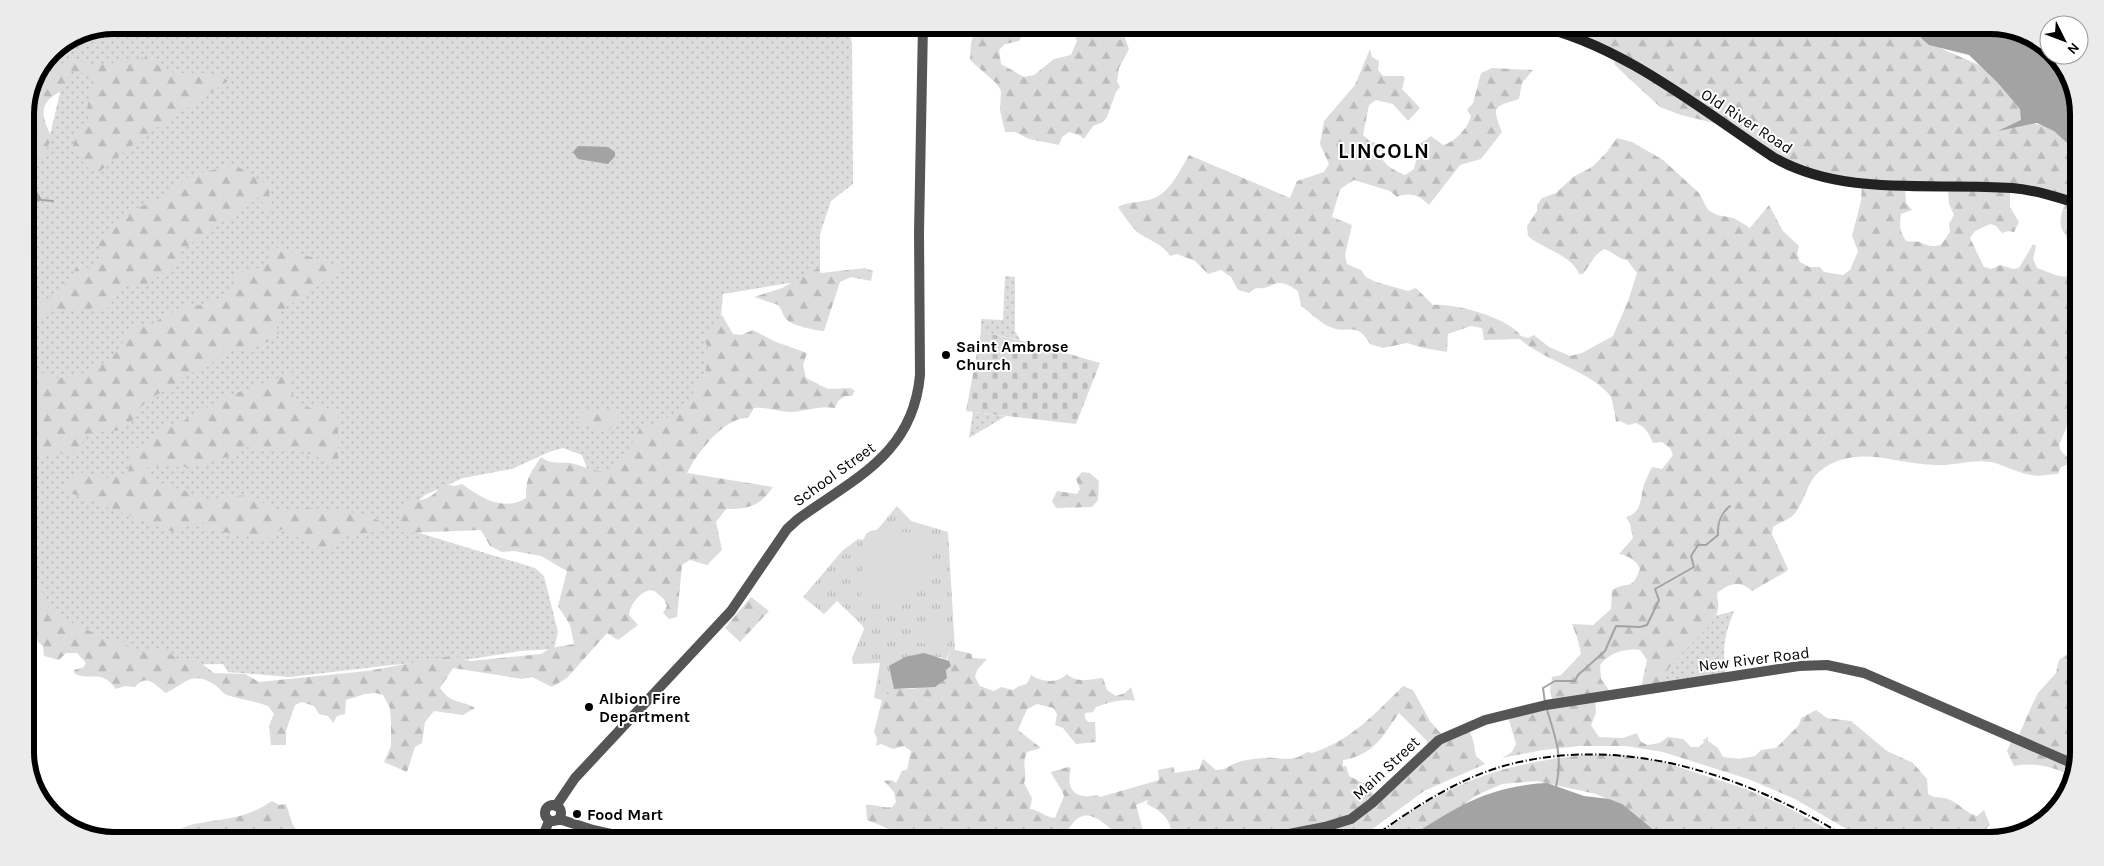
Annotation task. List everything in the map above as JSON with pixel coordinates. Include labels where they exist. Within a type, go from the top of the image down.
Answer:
[{"type":"main road","name":"Old River Road","points":[[1565,34],[1580,38],[1617,56],[1773,157],[1800,170],[1844,181],[1879,184],[2014,188],[2070,201]]},
{"type":"street","name":"School Street","points":[[547,832],[554,820],[545,812],[551,805],[556,806],[575,778],[731,610],[787,529],[798,519],[879,462],[900,437],[910,420],[918,399],[920,376],[919,232],[923,34]]},
{"type":"street","name":"New River Road","points":[[1538,707],[1798,666],[1827,665],[1850,669],[1883,680],[2069,762]]},
{"type":"street","name":"Main Street","points":[[1299,832],[1325,827],[1351,818],[1372,803],[1439,740],[1485,720],[1538,707]]},
{"type":"street","points":[[556,806],[560,809],[554,820],[602,832]]},
{"type":"green space","points":[[103,34],[850,34],[852,44],[853,184],[831,201],[820,234],[820,278],[723,294],[718,349],[701,389],[640,464],[590,477],[582,455],[563,448],[549,452],[512,469],[463,478],[425,495],[405,513],[406,529],[535,568],[544,576],[558,632],[554,649],[520,651],[471,659],[392,665],[290,677],[228,672],[223,664],[167,665],[34,633],[34,135],[48,137],[51,131],[62,77],[45,73],[50,65],[74,44]]},
{"type":"green space","points":[[974,34],[1023,34],[1019,41],[1005,44],[999,50],[1001,64],[1024,77],[1034,75],[1054,59],[1071,55],[1077,41],[1074,34],[1124,34],[1129,49],[1119,68],[1117,81],[1120,87],[1116,92],[1107,117],[1103,122],[1093,126],[1084,139],[1079,135],[1069,132],[1062,137],[1059,145],[1029,139],[1015,132],[1005,132],[1000,110],[1001,91],[997,84],[970,60],[971,43]]},
{"type":"green space","points":[[1565,34],[1948,34],[1940,48],[1979,65],[2021,100],[2026,122],[2055,128],[2070,144],[2070,242],[2067,241],[2061,227],[2066,200],[2010,190],[2010,207],[2019,222],[2014,232],[2002,233],[1996,226],[1990,224],[1975,231],[1970,238],[1984,267],[1991,269],[2000,265],[2013,269],[2019,268],[2033,244],[2036,246],[2033,259],[2037,268],[2059,276],[2070,274],[2070,424],[2067,426],[2059,445],[2061,451],[2070,460],[2069,464],[2061,467],[2058,474],[2037,476],[1985,461],[1938,465],[1863,457],[1834,462],[1820,471],[1812,480],[1793,515],[1773,527],[1772,534],[1788,569],[1787,571],[1752,591],[1743,585],[1734,584],[1725,587],[1717,593],[1718,607],[1715,617],[1710,625],[1673,663],[1661,683],[1641,688],[1647,660],[1640,650],[1623,651],[1608,657],[1600,665],[1601,679],[1611,693],[1595,696],[1596,713],[1591,725],[1599,737],[1623,738],[1637,733],[1641,742],[1648,745],[1659,743],[1668,737],[1683,739],[1691,747],[1699,747],[1704,742],[1703,740],[1708,737],[1708,741],[1718,748],[1723,757],[1739,759],[1755,756],[1761,750],[1776,748],[1799,725],[1801,718],[1816,710],[1827,718],[1851,721],[1887,751],[1913,763],[1927,779],[1928,794],[1952,801],[1969,813],[1977,816],[1984,810],[1990,825],[1983,832],[1852,832],[1795,799],[1748,779],[1663,752],[1626,746],[1580,746],[1543,750],[1502,758],[1512,752],[1516,744],[1507,713],[1553,702],[1550,692],[1552,677],[1561,675],[1581,654],[1572,624],[1593,625],[1611,609],[1612,590],[1631,584],[1637,576],[1640,569],[1636,563],[1629,557],[1619,554],[1633,538],[1630,524],[1626,517],[1638,509],[1644,485],[1652,467],[1662,469],[1673,455],[1670,448],[1662,442],[1653,443],[1647,431],[1636,423],[1628,425],[1620,421],[1616,422],[1611,397],[1603,388],[1593,380],[1541,353],[1520,339],[1484,340],[1482,328],[1471,326],[1448,334],[1447,352],[1407,343],[1383,348],[1370,344],[1361,332],[1336,329],[1322,322],[1301,306],[1298,291],[1284,283],[1256,288],[1249,293],[1238,290],[1231,277],[1221,270],[1208,274],[1195,261],[1177,254],[1170,256],[1162,247],[1137,231],[1118,207],[1152,199],[1164,192],[1174,180],[1189,155],[1290,198],[1297,181],[1324,172],[1329,164],[1320,144],[1324,121],[1355,85],[1370,49],[1372,57],[1379,61],[1378,70],[1383,76],[1403,76],[1405,78],[1402,89],[1420,108],[1408,121],[1393,104],[1376,100],[1369,105],[1363,135],[1371,142],[1384,144],[1379,153],[1383,161],[1405,175],[1414,169],[1418,153],[1416,147],[1431,136],[1443,145],[1456,138],[1464,130],[1471,116],[1467,110],[1473,103],[1481,73],[1492,68],[1533,70],[1522,83],[1519,99],[1497,108],[1496,117],[1502,132],[1481,159],[1460,165],[1429,205],[1414,195],[1397,197],[1390,191],[1354,180],[1340,189],[1332,217],[1352,225],[1345,255],[1347,264],[1361,270],[1366,277],[1376,282],[1408,291],[1416,288],[1433,305],[1454,306],[1481,313],[1505,323],[1515,329],[1521,336],[1528,338],[1534,335],[1549,347],[1570,356],[1582,353],[1613,336],[1628,301],[1637,273],[1627,260],[1604,249],[1596,255],[1583,274],[1579,274],[1575,267],[1564,257],[1528,236],[1527,226],[1537,211],[1537,205],[1542,198],[1556,193],[1573,177],[1592,167],[1607,152],[1617,138],[1632,142],[1663,160],[1699,193],[1708,210],[1717,215],[1734,218],[1750,228],[1769,205],[1783,231],[1799,246],[1797,254],[1800,262],[1809,267],[1820,267],[1824,272],[1843,275],[1850,270],[1858,251],[1852,236],[1861,201],[1862,183],[1805,171],[1714,123],[1681,115],[1660,107],[1614,63],[1617,56]],"holes":[[[1905,187],[1948,187],[1949,204],[1954,215],[1949,224],[1950,232],[1941,245],[1930,246],[1920,242],[1906,241],[1900,228],[1901,214],[1912,210],[1906,203]]]},
{"type":"green space","points":[[146,55],[167,71],[215,74],[228,81],[145,136],[98,173],[85,166],[81,158],[71,151],[77,134],[88,125],[88,103],[95,75],[70,71],[64,90],[49,99],[45,104],[45,122],[52,138],[45,152],[38,159],[34,158],[34,108],[36,93],[46,72],[71,59],[97,65],[145,58]]},
{"type":"green space","points":[[235,165],[271,187],[269,194],[272,204],[268,210],[258,197],[231,221],[222,222],[182,250],[179,262],[147,284],[123,287],[117,292],[110,307],[96,311],[96,307],[82,311],[53,308],[34,323],[34,300],[44,302],[71,277],[78,264],[82,269],[94,267],[100,258],[99,239],[113,223],[129,211],[165,197],[190,175]]},
{"type":"green space","points":[[277,243],[276,249],[284,243],[287,246],[282,249],[283,252],[302,254],[341,267],[316,288],[281,312],[276,325],[279,333],[269,341],[256,347],[225,352],[206,368],[188,374],[165,391],[150,398],[136,412],[134,419],[120,430],[86,434],[79,453],[42,454],[34,460],[34,365],[41,372],[53,377],[69,377],[86,372],[114,355],[134,326],[147,326],[185,306],[208,303],[221,297],[230,289],[238,273],[262,266]]},
{"type":"green space","points":[[818,268],[821,273],[865,268],[873,271],[871,281],[851,277],[840,282],[824,331],[810,329],[788,321],[778,305],[754,297],[782,288]]},
{"type":"green space","points":[[1005,276],[1015,277],[1015,331],[1020,340],[981,332],[981,319],[1003,320]]},
{"type":"green space","points":[[722,315],[733,334],[741,335],[753,330],[776,342],[807,353],[803,365],[806,378],[828,389],[850,388],[855,391],[852,396],[845,396],[838,401],[835,408],[823,407],[789,412],[754,408],[748,418],[730,423],[721,430],[704,447],[687,473],[773,487],[753,505],[726,509],[716,522],[722,550],[707,565],[690,560],[682,565],[677,617],[669,619],[663,613],[667,606],[664,599],[653,590],[644,592],[634,602],[629,615],[638,625],[618,640],[607,633],[567,678],[552,687],[532,677],[522,679],[453,668],[440,688],[448,697],[475,708],[463,715],[434,711],[425,722],[422,743],[415,747],[407,772],[384,762],[391,746],[391,722],[390,708],[383,695],[376,693],[365,694],[346,700],[345,714],[337,716],[333,723],[328,716],[319,714],[314,706],[302,702],[295,705],[286,731],[286,745],[271,745],[269,726],[274,714],[268,706],[227,695],[215,685],[195,678],[184,682],[166,693],[155,684],[147,681],[139,683],[135,687],[125,686],[116,689],[106,679],[101,677],[75,674],[74,670],[84,667],[86,663],[77,653],[66,653],[59,660],[44,656],[43,646],[34,639],[34,583],[43,592],[43,598],[47,606],[63,618],[108,640],[124,642],[135,654],[155,648],[164,648],[178,660],[201,663],[214,673],[245,674],[259,682],[367,671],[451,656],[471,661],[541,654],[551,648],[574,644],[570,625],[558,606],[567,571],[541,556],[514,551],[502,552],[490,546],[481,530],[405,533],[400,531],[397,523],[405,501],[417,501],[432,496],[443,483],[454,486],[462,484],[492,502],[509,504],[517,502],[526,498],[528,481],[541,457],[552,462],[571,463],[597,471],[609,470],[615,467],[625,456],[640,428],[656,425],[685,406],[695,389],[705,378],[708,348],[703,337]]},
{"type":"green space","points":[[981,332],[1032,343],[1100,363],[1076,424],[966,411]]},
{"type":"green space","points":[[295,372],[290,389],[296,401],[312,409],[323,404],[329,410],[338,412],[338,465],[291,449],[274,448],[259,450],[248,447],[202,465],[179,467],[152,464],[147,468],[147,475],[159,485],[181,489],[205,499],[248,495],[259,499],[275,512],[307,508],[364,514],[382,522],[384,531],[343,535],[327,553],[282,529],[260,543],[251,537],[207,529],[203,522],[199,527],[184,524],[173,532],[65,491],[64,489],[77,475],[84,472],[106,478],[126,474],[129,469],[132,450],[146,444],[157,430],[183,421],[228,396]]},
{"type":"green space","points":[[605,407],[618,412],[620,416],[607,433],[579,423],[577,420],[583,411],[595,412]]},
{"type":"green space","points":[[973,412],[1006,416],[969,438]]},
{"type":"green space","points":[[1082,472],[1090,473],[1099,481],[1098,500],[1092,507],[1056,508],[1052,501],[1057,491],[1077,494],[1080,489],[1076,479]]},
{"type":"green space","points":[[897,506],[911,521],[948,532],[955,650],[951,649],[946,660],[940,657],[906,657],[895,664],[894,689],[882,700],[874,698],[880,663],[853,664],[852,658],[864,629],[862,625],[837,601],[824,614],[803,597],[842,551],[858,539],[863,540],[870,531],[877,530]]},
{"type":"green space","points":[[877,530],[931,534],[936,543],[935,548],[927,574],[915,589],[901,597],[885,602],[861,602],[863,540],[867,533]]},
{"type":"green space","points":[[751,597],[769,611],[740,642],[725,628]]},
{"type":"green space","points":[[1734,611],[1725,643],[1726,677],[1659,686],[1668,664],[1710,617]]},
{"type":"green space","points":[[919,623],[950,629],[947,648],[916,642]]},
{"type":"green space","points":[[951,649],[972,654],[972,658],[987,659],[977,670],[975,677],[980,686],[994,691],[1001,687],[1013,690],[1027,684],[1031,675],[1049,681],[1054,681],[1067,674],[1080,680],[1103,678],[1107,690],[1116,696],[1125,693],[1131,687],[1135,701],[1126,700],[1110,703],[1096,707],[1093,712],[1085,713],[1085,718],[1088,722],[1095,722],[1096,742],[1076,744],[1063,728],[1055,725],[1057,714],[1053,708],[1037,704],[1027,709],[1018,730],[1041,748],[1027,752],[1025,756],[1024,783],[1032,798],[1030,809],[1055,818],[1064,796],[1051,772],[1068,767],[1071,768],[1070,783],[1074,792],[1084,796],[1098,795],[1100,797],[1159,780],[1158,770],[1173,767],[1175,773],[1199,769],[1203,759],[1216,770],[1251,759],[1296,758],[1307,752],[1312,753],[1326,748],[1350,734],[1403,686],[1413,690],[1430,721],[1443,736],[1467,725],[1473,740],[1476,756],[1485,764],[1424,791],[1368,832],[1171,832],[1168,820],[1147,804],[1148,800],[1136,805],[1144,832],[1114,832],[1101,821],[1087,816],[1080,817],[1071,825],[1068,832],[911,832],[892,830],[867,820],[866,805],[892,807],[896,802],[894,792],[884,781],[892,780],[896,783],[902,771],[907,770],[911,751],[904,746],[893,749],[881,744],[876,746],[877,738],[874,732],[882,700],[894,689],[912,689],[939,684]],"holes":[[[1399,713],[1427,741],[1427,748],[1375,796],[1365,784],[1349,776],[1346,766],[1343,767],[1343,760],[1363,754],[1377,743]]]},
{"type":"green space","points":[[2070,652],[2070,752],[2067,773],[2045,766],[2014,766],[2007,751],[2013,737],[2018,737],[2038,693],[2056,673],[2059,660]]},
{"type":"green space","points":[[1585,755],[1623,755],[1663,762],[1743,788],[1785,806],[1833,832],[1651,832],[1622,806],[1596,794],[1537,781],[1502,784],[1475,796],[1453,814],[1421,832],[1384,832],[1422,805],[1471,780],[1524,764]]},
{"type":"green space","points":[[272,801],[279,805],[286,804],[292,823],[298,832],[173,832],[189,825],[243,815]]},
{"type":"shaded area","points":[[1921,34],[1990,34],[2014,38],[2039,51],[2039,65],[2054,65],[2066,88],[2070,108],[2070,146],[2054,131],[2037,123],[1998,131],[2021,120],[2020,109],[1997,82],[1969,55],[1929,45],[1921,38]]},
{"type":"shaded area","points":[[578,146],[608,147],[615,152],[615,156],[608,164],[578,159],[573,152]]},
{"type":"shaded area","points":[[34,188],[35,188],[42,200],[34,203]]},
{"type":"shaded area","points":[[924,653],[949,661],[951,666],[946,670],[947,678],[935,687],[894,689],[889,666],[905,657]]},
{"type":"shaded area","points":[[1547,783],[1584,796],[1609,799],[1622,804],[1656,832],[1417,832],[1471,801],[1488,794],[1525,785]]},
{"type":"waterway","points":[[42,200],[53,201]]},
{"type":"waterway","points":[[1545,703],[1543,688],[1555,681],[1575,681],[1578,675],[1605,651],[1616,626],[1640,627],[1647,625],[1659,600],[1655,589],[1694,567],[1691,556],[1698,545],[1706,545],[1718,535],[1720,519],[1730,506]]},
{"type":"waterway","points":[[1547,710],[1556,739],[1559,757],[1556,787]]},
{"type":"railway","points":[[1381,832],[1438,794],[1475,776],[1495,769],[1515,763],[1560,756],[1604,755],[1648,759],[1691,768],[1775,799],[1837,832]]},
{"type":"place","name":"Saint Ambrose Church","points":[[946,355]]},
{"type":"place","name":"Albion Fire Department","points":[[589,707]]},
{"type":"place","name":"Food Mart","points":[[577,814]]},
{"type":"district","name":"LINCOLN","points":[[1384,151]]}]
